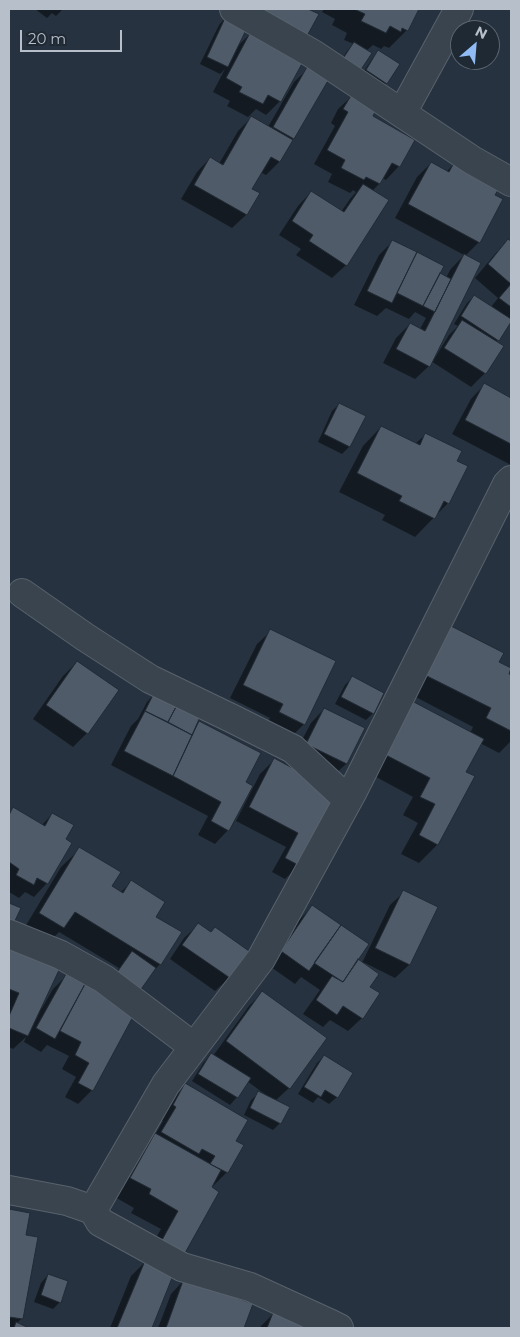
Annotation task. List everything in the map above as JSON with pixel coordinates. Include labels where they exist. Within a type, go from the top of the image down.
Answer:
[{"type":"street","points":[[234,9],[312,54],[472,160],[511,182]]},
{"type":"street","points":[[402,113],[458,9]]},
{"type":"street","points":[[93,1210],[166,1084],[261,959],[348,800],[507,484],[511,480]]},
{"type":"street","points":[[22,593],[150,679],[293,749],[348,800]]},
{"type":"street","points":[[9,934],[61,955],[97,975],[194,1047]]},
{"type":"street","points":[[9,1190],[67,1202],[93,1210],[100,1222],[182,1267],[250,1287],[339,1328]]},
{"type":"building","points":[[264,9],[308,9],[319,14],[307,36],[262,13]]},
{"type":"building","points":[[354,9],[419,9],[408,31],[402,28],[401,32],[390,26],[386,33],[361,21],[365,14]]},
{"type":"building","points":[[226,16],[248,26],[228,67],[207,57]]},
{"type":"building","points":[[251,31],[304,60],[281,102],[268,95],[263,104],[239,92],[242,87],[226,78]]},
{"type":"building","points":[[354,42],[372,53],[360,71],[342,60]]},
{"type":"building","points":[[378,50],[400,64],[387,84],[366,70]]},
{"type":"building","points":[[307,67],[329,79],[294,139],[273,127]]},
{"type":"building","points":[[352,94],[377,108],[373,116],[415,140],[400,167],[392,163],[380,184],[366,177],[364,180],[341,168],[345,160],[327,150],[348,112],[343,109]]},
{"type":"building","points":[[251,116],[293,140],[280,162],[271,157],[252,189],[260,193],[247,215],[194,185],[210,157],[223,165]]},
{"type":"building","points":[[455,161],[501,185],[495,195],[503,199],[480,243],[408,204],[431,162],[449,172]]},
{"type":"building","points":[[363,184],[389,200],[347,266],[309,241],[313,235],[292,221],[311,191],[344,212]]},
{"type":"building","points":[[508,239],[511,241],[511,284],[488,264]]},
{"type":"building","points":[[392,240],[417,252],[392,303],[367,291]]},
{"type":"building","points":[[417,252],[444,266],[423,306],[397,293]]},
{"type":"building","points":[[464,254],[481,263],[430,367],[396,349],[410,323],[425,331]]},
{"type":"building","points":[[440,273],[451,279],[435,312],[423,306]]},
{"type":"building","points":[[511,284],[511,307],[499,298]]},
{"type":"building","points":[[474,295],[511,319],[499,341],[461,316]]},
{"type":"building","points":[[462,320],[504,346],[486,374],[444,348]]},
{"type":"building","points":[[484,383],[511,398],[511,444],[465,420]]},
{"type":"building","points":[[339,403],[366,416],[350,447],[324,434]]},
{"type":"building","points":[[381,426],[420,445],[425,433],[462,451],[457,461],[468,466],[449,504],[444,501],[435,519],[399,501],[402,496],[357,473]]},
{"type":"building","points":[[451,626],[504,653],[499,662],[511,668],[509,674],[511,675],[511,731],[486,718],[491,708],[425,675]]},
{"type":"building","points":[[270,629],[336,661],[305,725],[279,712],[283,704],[243,685]]},
{"type":"building","points":[[77,661],[119,690],[88,734],[46,705]]},
{"type":"building","points":[[352,676],[384,693],[374,714],[341,697]]},
{"type":"building","points":[[154,693],[177,705],[168,722],[145,711]]},
{"type":"building","points":[[412,701],[484,739],[466,772],[475,776],[438,845],[419,835],[435,804],[420,797],[430,778],[384,754]]},
{"type":"building","points":[[177,705],[200,717],[192,735],[168,722]]},
{"type":"building","points":[[324,708],[365,728],[347,764],[306,744]]},
{"type":"building","points":[[145,711],[192,735],[173,776],[124,751]]},
{"type":"building","points":[[199,721],[261,753],[246,782],[253,786],[229,831],[211,821],[221,802],[173,776]]},
{"type":"building","points":[[274,758],[309,777],[332,800],[300,866],[285,858],[298,833],[249,807]]},
{"type":"building","points":[[13,807],[45,826],[52,813],[74,825],[66,839],[72,843],[48,884],[37,878],[34,885],[16,875],[19,869],[9,862],[9,815]]},
{"type":"building","points":[[79,847],[121,872],[112,886],[123,893],[131,880],[165,902],[156,917],[182,932],[161,965],[75,912],[64,928],[39,913]]},
{"type":"building","points":[[403,890],[438,907],[410,965],[375,948]]},
{"type":"building","points":[[9,903],[21,908],[12,927],[9,925]]},
{"type":"building","points":[[312,905],[341,925],[309,971],[281,951]]},
{"type":"building","points":[[198,923],[211,932],[215,927],[249,951],[230,978],[182,945]]},
{"type":"building","points":[[341,925],[369,944],[343,982],[314,963]]},
{"type":"building","points":[[9,945],[60,968],[28,1036],[9,1028],[9,1016],[19,993],[9,989]]},
{"type":"building","points":[[132,951],[156,968],[137,995],[113,978]]},
{"type":"building","points":[[358,959],[379,974],[370,987],[380,993],[363,1019],[343,1006],[337,1015],[316,1000],[332,976],[343,982]]},
{"type":"building","points":[[66,974],[85,984],[55,1039],[36,1028]]},
{"type":"building","points":[[85,984],[136,1011],[93,1091],[78,1083],[89,1063],[75,1055],[81,1042],[60,1031]]},
{"type":"building","points":[[262,991],[327,1038],[290,1089],[226,1041]]},
{"type":"building","points":[[211,1053],[251,1078],[238,1098],[198,1074]]},
{"type":"building","points":[[324,1055],[353,1073],[338,1098],[325,1090],[321,1097],[304,1087]]},
{"type":"building","points":[[185,1083],[248,1120],[236,1141],[244,1145],[228,1173],[210,1164],[215,1156],[202,1149],[199,1154],[161,1132],[176,1107],[173,1105]]},
{"type":"building","points":[[258,1091],[290,1107],[281,1124],[250,1108]]},
{"type":"building","points":[[155,1133],[221,1170],[212,1187],[219,1192],[185,1253],[162,1240],[178,1211],[149,1194],[151,1189],[130,1178]]},
{"type":"building","points":[[9,1209],[30,1213],[26,1235],[38,1237],[23,1319],[9,1317]]},
{"type":"building","points":[[145,1261],[174,1273],[152,1328],[117,1328]]},
{"type":"building","points":[[48,1274],[68,1281],[61,1303],[41,1295]]},
{"type":"building","points":[[184,1278],[253,1304],[244,1328],[166,1328]]},
{"type":"building","points":[[274,1310],[318,1328],[267,1328]]},
{"type":"building","points":[[16,1322],[29,1328],[14,1328]]}]
